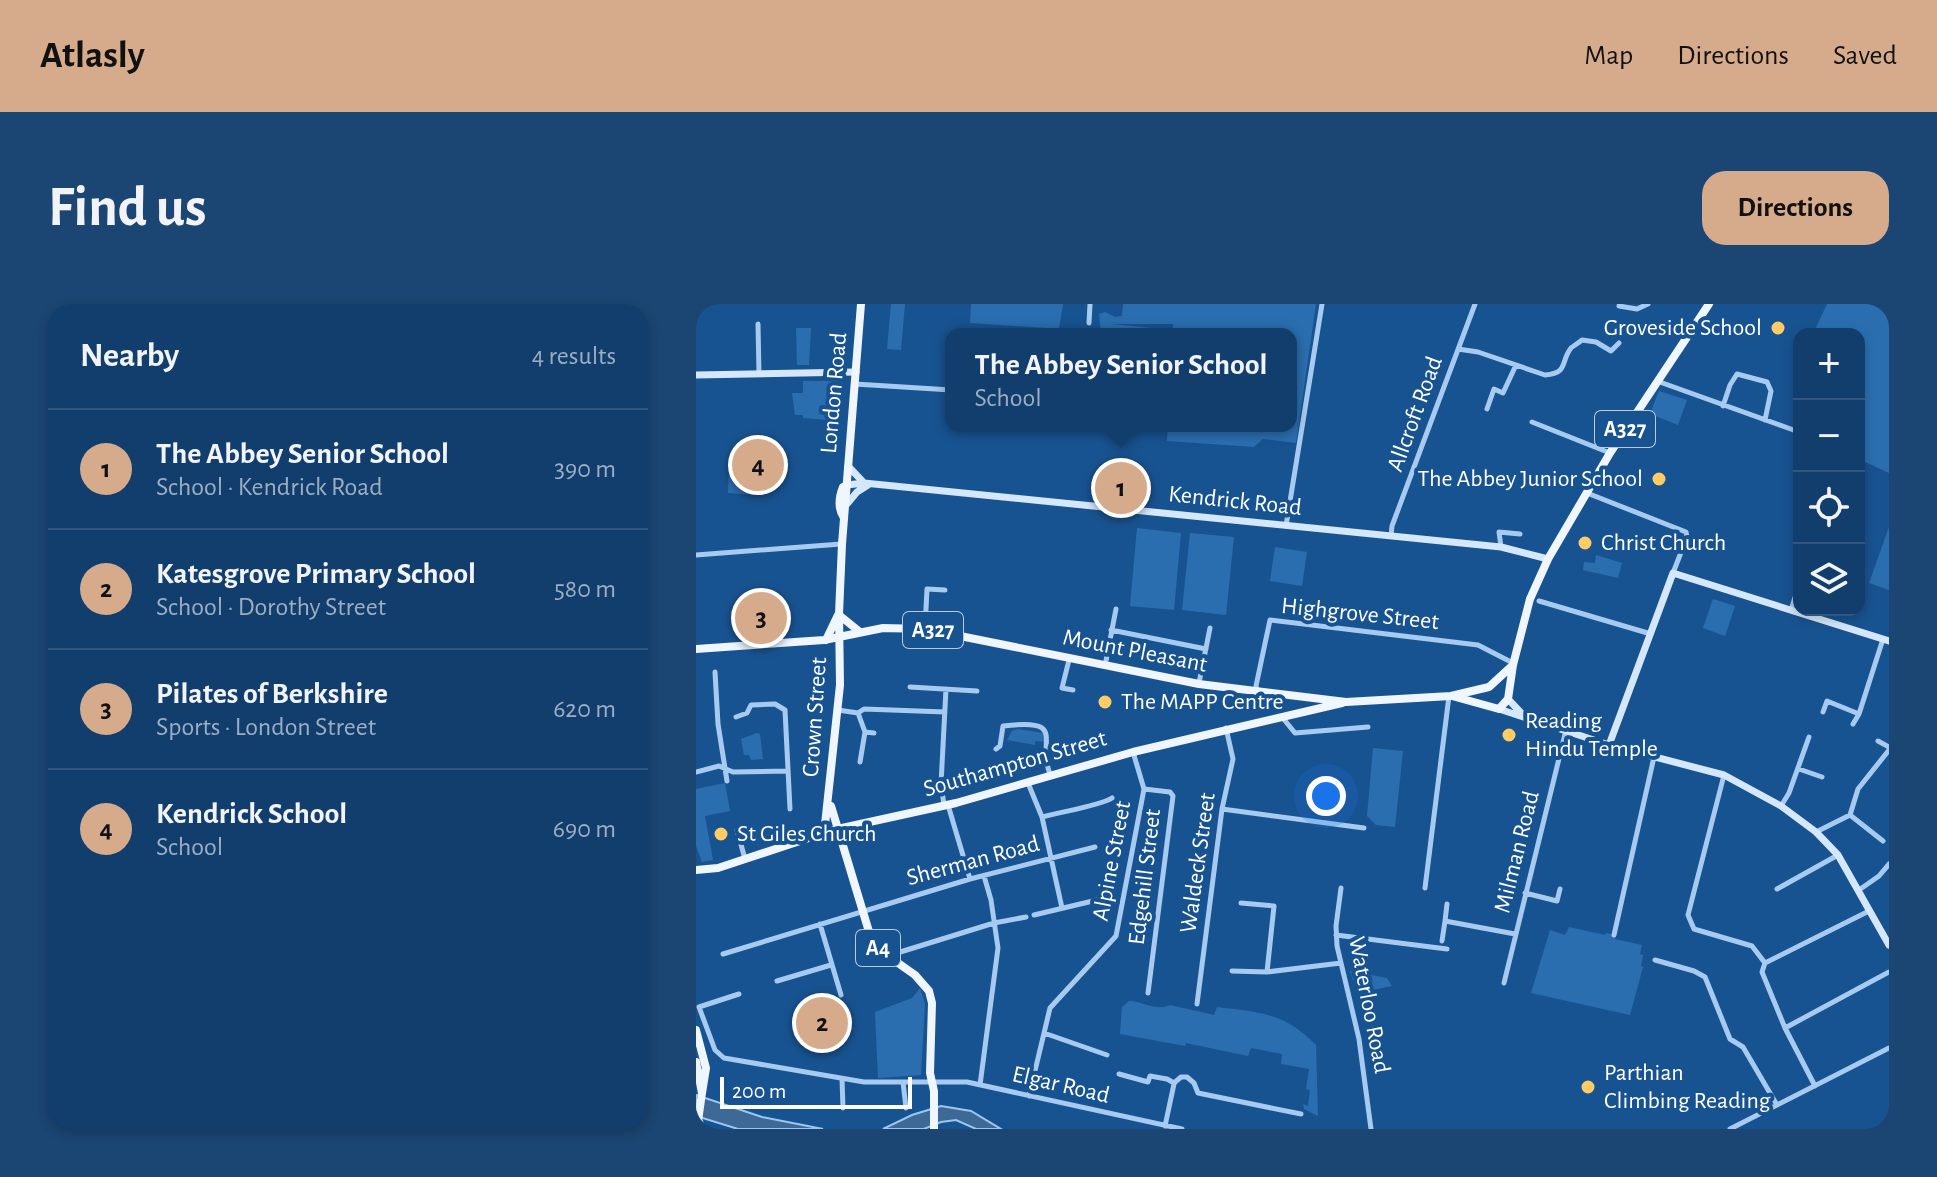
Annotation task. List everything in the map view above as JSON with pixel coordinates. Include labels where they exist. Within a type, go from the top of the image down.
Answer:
[{"type":"main road","name":"London Road","points":[[841,636],[842,544],[861,304]]},
{"type":"main road","name":"A327","points":[[1508,695],[1530,599],[1548,559],[1610,453],[1709,304]]},
{"type":"main road","name":"London Road","points":[[844,518],[840,511],[841,494],[847,485]]},
{"type":"main road","name":"London Road","points":[[826,640],[839,614]]},
{"type":"main road","points":[[839,614],[860,632]]},
{"type":"main road","name":"A327","points":[[696,649],[826,640],[883,628],[925,629]]},
{"type":"main road","name":"Mount Pleasant","points":[[925,629],[1069,660],[1257,692]]},
{"type":"main road","name":"Crown Street","points":[[824,834],[838,710],[841,636]]},
{"type":"main road","name":"A327","points":[[1257,692],[1346,702],[1450,696],[1492,686],[1514,664]]},
{"type":"main road","points":[[1501,685],[1508,695],[1499,709],[1488,705],[1485,697],[1492,686],[1501,685]]},
{"type":"main road","name":"A327","points":[[1450,696],[1488,705]]},
{"type":"main road","name":"Southampton Street","points":[[696,869],[718,868],[837,829],[946,805],[1226,728],[1346,702]]},
{"type":"main road","name":"Crown Street","points":[[829,802],[837,829]]},
{"type":"main road","name":"A4","points":[[837,829],[874,943],[915,975],[929,991],[934,1128]]},
{"type":"main road","name":"A4","points":[[824,834],[836,842],[844,854]]},
{"type":"main road","points":[[696,1030],[706,1068],[699,1127]]},
{"type":"main road","points":[[696,1062],[702,1093]]},
{"type":"street","points":[[1089,323],[1090,304]]},
{"type":"street","points":[[1286,526],[1322,304]]},
{"type":"street","name":"Allcroft Road","points":[[1391,536],[1392,526],[1475,304]]},
{"type":"street","points":[[1619,306],[1637,309],[1648,304]]},
{"type":"street","points":[[758,324],[759,374]]},
{"type":"street","points":[[1458,349],[1478,352],[1545,375],[1555,374],[1563,368],[1571,347],[1582,340],[1596,342],[1611,351],[1619,343]]},
{"type":"street","points":[[1487,409],[1494,389],[1503,393],[1516,365]]},
{"type":"street","points":[[696,375],[856,372]]},
{"type":"street","points":[[1723,406],[1737,374],[1767,382],[1771,391],[1765,420]]},
{"type":"street","points":[[1657,381],[1793,430]]},
{"type":"street","points":[[855,384],[945,390]]},
{"type":"street","points":[[1532,422],[1563,437],[1610,453]]},
{"type":"street","points":[[847,504],[866,484],[848,466]]},
{"type":"street","name":"Kendrick Road","points":[[847,485],[866,484],[1501,547],[1548,559]]},
{"type":"street","points":[[1586,493],[1686,532],[1687,537],[1609,745]]},
{"type":"street","points":[[1501,547],[1499,532],[1520,534]]},
{"type":"street","points":[[696,555],[842,544]]},
{"type":"street","points":[[1673,573],[1886,640],[1853,724]]},
{"type":"street","points":[[925,629],[927,589],[945,590]]},
{"type":"street","points":[[1539,601],[1651,634]]},
{"type":"street","points":[[1791,610],[1793,604]]},
{"type":"street","points":[[1105,666],[1116,609]]},
{"type":"street","name":"Highgrove Street","points":[[1257,692],[1270,620],[1478,645],[1514,664]]},
{"type":"street","points":[[1199,684],[1210,628]]},
{"type":"street","points":[[1111,630],[1206,649]]},
{"type":"street","points":[[1069,660],[1062,688],[1073,690]]},
{"type":"street","points":[[715,672],[727,781]]},
{"type":"street","points":[[910,687],[977,691]]},
{"type":"street","points":[[946,689],[941,784],[970,879]]},
{"type":"street","points":[[1508,695],[1525,716]]},
{"type":"street","points":[[1425,888],[1450,696]]},
{"type":"street","points":[[1823,712],[1827,701],[1859,714]]},
{"type":"street","points":[[736,717],[747,713],[751,705],[775,704],[785,710],[790,809]]},
{"type":"street","points":[[1499,709],[1609,745],[1724,775],[1781,806],[1816,832],[1838,855],[1889,945]]},
{"type":"street","points":[[838,710],[945,712]]},
{"type":"street","points":[[860,762],[865,732],[861,711]]},
{"type":"street","points":[[1289,726],[1298,712]]},
{"type":"street","points":[[1281,716],[1295,733],[1368,727]]},
{"type":"street","points":[[996,749],[1000,746],[1003,726],[1036,726],[1044,730],[1048,738],[1046,765],[1050,774]]},
{"type":"street","name":"Waldeck Street","points":[[1197,1004],[1222,809],[1233,759],[1226,728]]},
{"type":"street","name":"Milman Road","points":[[1504,983],[1566,729]]},
{"type":"street","points":[[865,732],[874,733]]},
{"type":"street","points":[[1781,806],[1799,769],[1809,737]]},
{"type":"street","points":[[1816,832],[1850,815],[1858,789],[1889,748],[1878,741]]},
{"type":"street","name":"Alpine Street","points":[[1029,1096],[1050,1008],[1116,936],[1144,789],[1133,752]]},
{"type":"street","points":[[1614,935],[1654,757]]},
{"type":"street","points":[[696,772],[719,766],[746,772],[788,771]]},
{"type":"street","points":[[1799,769],[1822,777]]},
{"type":"street","points":[[1724,775],[1688,915],[1694,929],[1752,946],[1765,963]]},
{"type":"street","points":[[1028,783],[1042,817],[1062,908]]},
{"type":"street","name":"Edgehill Street","points":[[1144,789],[1170,792],[1173,796],[1148,993]]},
{"type":"street","points":[[1042,817],[1104,803],[1112,798]]},
{"type":"street","points":[[1222,809],[1364,828]]},
{"type":"street","points":[[1850,815],[1883,841]]},
{"type":"street","points":[[737,830],[745,860]]},
{"type":"street","name":"Sherman Road","points":[[723,954],[970,879],[1095,847]]},
{"type":"street","points":[[1777,889],[1838,855]]},
{"type":"street","points":[[1859,890],[1886,872],[1889,864]]},
{"type":"street","points":[[980,1085],[998,948],[984,876]]},
{"type":"street","name":"Waterloo Road","points":[[1341,888],[1336,935],[1359,1039],[1371,1129]]},
{"type":"street","points":[[1525,893],[1557,901],[1560,889]]},
{"type":"street","points":[[1034,915],[1097,900]]},
{"type":"street","points":[[1241,903],[1276,906],[1267,972]]},
{"type":"street","points":[[1442,941],[1447,904]]},
{"type":"street","points":[[1815,1086],[1785,1028],[1762,972],[1765,963],[1869,911]]},
{"type":"street","points":[[892,959],[897,953],[994,923],[1026,917]]},
{"type":"street","points":[[1445,921],[1515,934]]},
{"type":"street","points":[[820,924],[841,995]]},
{"type":"street","points":[[1336,935],[1447,949]]},
{"type":"street","points":[[1655,960],[1705,977],[1730,1039],[1743,1047],[1777,1105]]},
{"type":"street","points":[[1232,971],[1267,972],[1341,963]]},
{"type":"street","points":[[777,981],[831,965]]},
{"type":"street","points":[[1785,1028],[1889,972]]},
{"type":"street","name":"Elgar Road","points":[[739,994],[699,1007],[721,1058],[868,1083],[980,1085],[1182,1129]]},
{"type":"street","points":[[1044,1033],[1107,1055]]},
{"type":"street","points":[[1730,1129],[1889,1048]]},
{"type":"street","points":[[1119,1074],[1148,1082],[1150,1076],[1174,1083]]},
{"type":"street","points":[[1165,1126],[1174,1083],[1181,1077],[1187,1077],[1194,1083],[1198,1093],[1301,1114]]},
{"type":"street","points":[[842,1079],[843,1108]]},
{"type":"street","points":[[903,1082],[906,1108]]},
{"type":"shaded area","points":[[891,304],[905,304],[901,350],[887,349]]},
{"type":"shaded area","points":[[971,304],[1063,304],[1059,328],[970,323]]},
{"type":"shaded area","points":[[1123,304],[1316,304],[1296,443],[1263,439],[1254,447],[1167,441],[1168,432],[1297,432],[1297,328],[1173,328],[1173,324],[1111,324],[1153,328],[1100,328],[1099,314],[1105,312],[1115,317],[1122,316]]},
{"type":"shaded area","points":[[1827,304],[1889,304],[1889,473],[1865,462],[1865,328],[1816,328]]},
{"type":"shaded area","points":[[796,328],[811,328],[809,365],[797,365]]},
{"type":"shaded area","points":[[803,381],[844,381],[841,421],[795,415],[792,393],[803,393]]},
{"type":"shaded area","points":[[1659,391],[1687,400],[1678,425],[1650,414]]},
{"type":"shaded area","points":[[729,460],[769,462],[768,491],[756,491],[756,495],[728,493]]},
{"type":"shaded area","points":[[1889,527],[1889,590],[1869,583]]},
{"type":"shaded area","points":[[1137,528],[1181,533],[1174,610],[1130,606]]},
{"type":"shaded area","points":[[1190,533],[1234,537],[1226,615],[1182,610]]},
{"type":"shaded area","points":[[1275,547],[1307,552],[1302,586],[1270,581]]},
{"type":"shaded area","points":[[1596,555],[1622,563],[1618,578],[1583,570],[1584,562],[1595,563]]},
{"type":"shaded area","points":[[1713,599],[1735,606],[1725,636],[1703,628]]},
{"type":"shaded area","points":[[1012,731],[1043,733],[1047,742],[1035,741],[1035,745],[1007,740]]},
{"type":"shaded area","points":[[760,734],[763,759],[751,760],[749,755],[744,755],[741,739]]},
{"type":"shaded area","points":[[1373,748],[1403,751],[1395,827],[1376,825],[1367,816]]},
{"type":"shaded area","points":[[725,783],[730,811],[705,816],[713,860],[702,862],[696,846],[696,789]]},
{"type":"shaded area","points":[[1569,927],[1616,935],[1615,939],[1642,945],[1640,954],[1643,955],[1643,967],[1630,1015],[1531,993],[1550,930],[1565,935]]},
{"type":"shaded area","points":[[1350,971],[1387,978],[1392,986],[1357,993]]},
{"type":"shaded area","points":[[920,988],[925,1004],[921,1075],[878,1078],[875,1012],[912,998]]},
{"type":"shaded area","points":[[1129,1001],[1155,1007],[1170,1005],[1214,1015],[1217,1007],[1246,1011],[1271,1016],[1294,1026],[1316,1045],[1318,1116],[1304,1109],[1303,1104],[1308,1106],[1310,1090],[1306,1089],[1309,1069],[1281,1064],[1282,1054],[1251,1048],[1248,1056],[1120,1034],[1122,1007]]},
{"type":"shaded area","points":[[696,1095],[762,1117],[823,1129],[738,1129],[696,1116]]},
{"type":"shaded area","points":[[941,1106],[971,1111],[1001,1129],[976,1129],[956,1120],[924,1129],[883,1129]]},
{"type":"place","name":"Groveside School","points":[[1778,328]]},
{"type":"place","name":"Kendrick School","points":[[758,465]]},
{"type":"place","name":"The Abbey Junior School","points":[[1659,479]]},
{"type":"place","name":"The Abbey Senior School","points":[[1121,488]]},
{"type":"place","name":"Christ Church","points":[[1585,543]]},
{"type":"place","name":"Pilates of Berkshire","points":[[761,618]]},
{"type":"place","name":"The MAPP Centre","points":[[1105,702]]},
{"type":"place","name":"Reading Hindu Temple","points":[[1509,735]]},
{"type":"place","name":"St Giles Church","points":[[721,834]]},
{"type":"place","name":"Katesgrove Primary School","points":[[822,1023]]},
{"type":"place","name":"Parthian Climbing Reading","points":[[1588,1087]]}]
